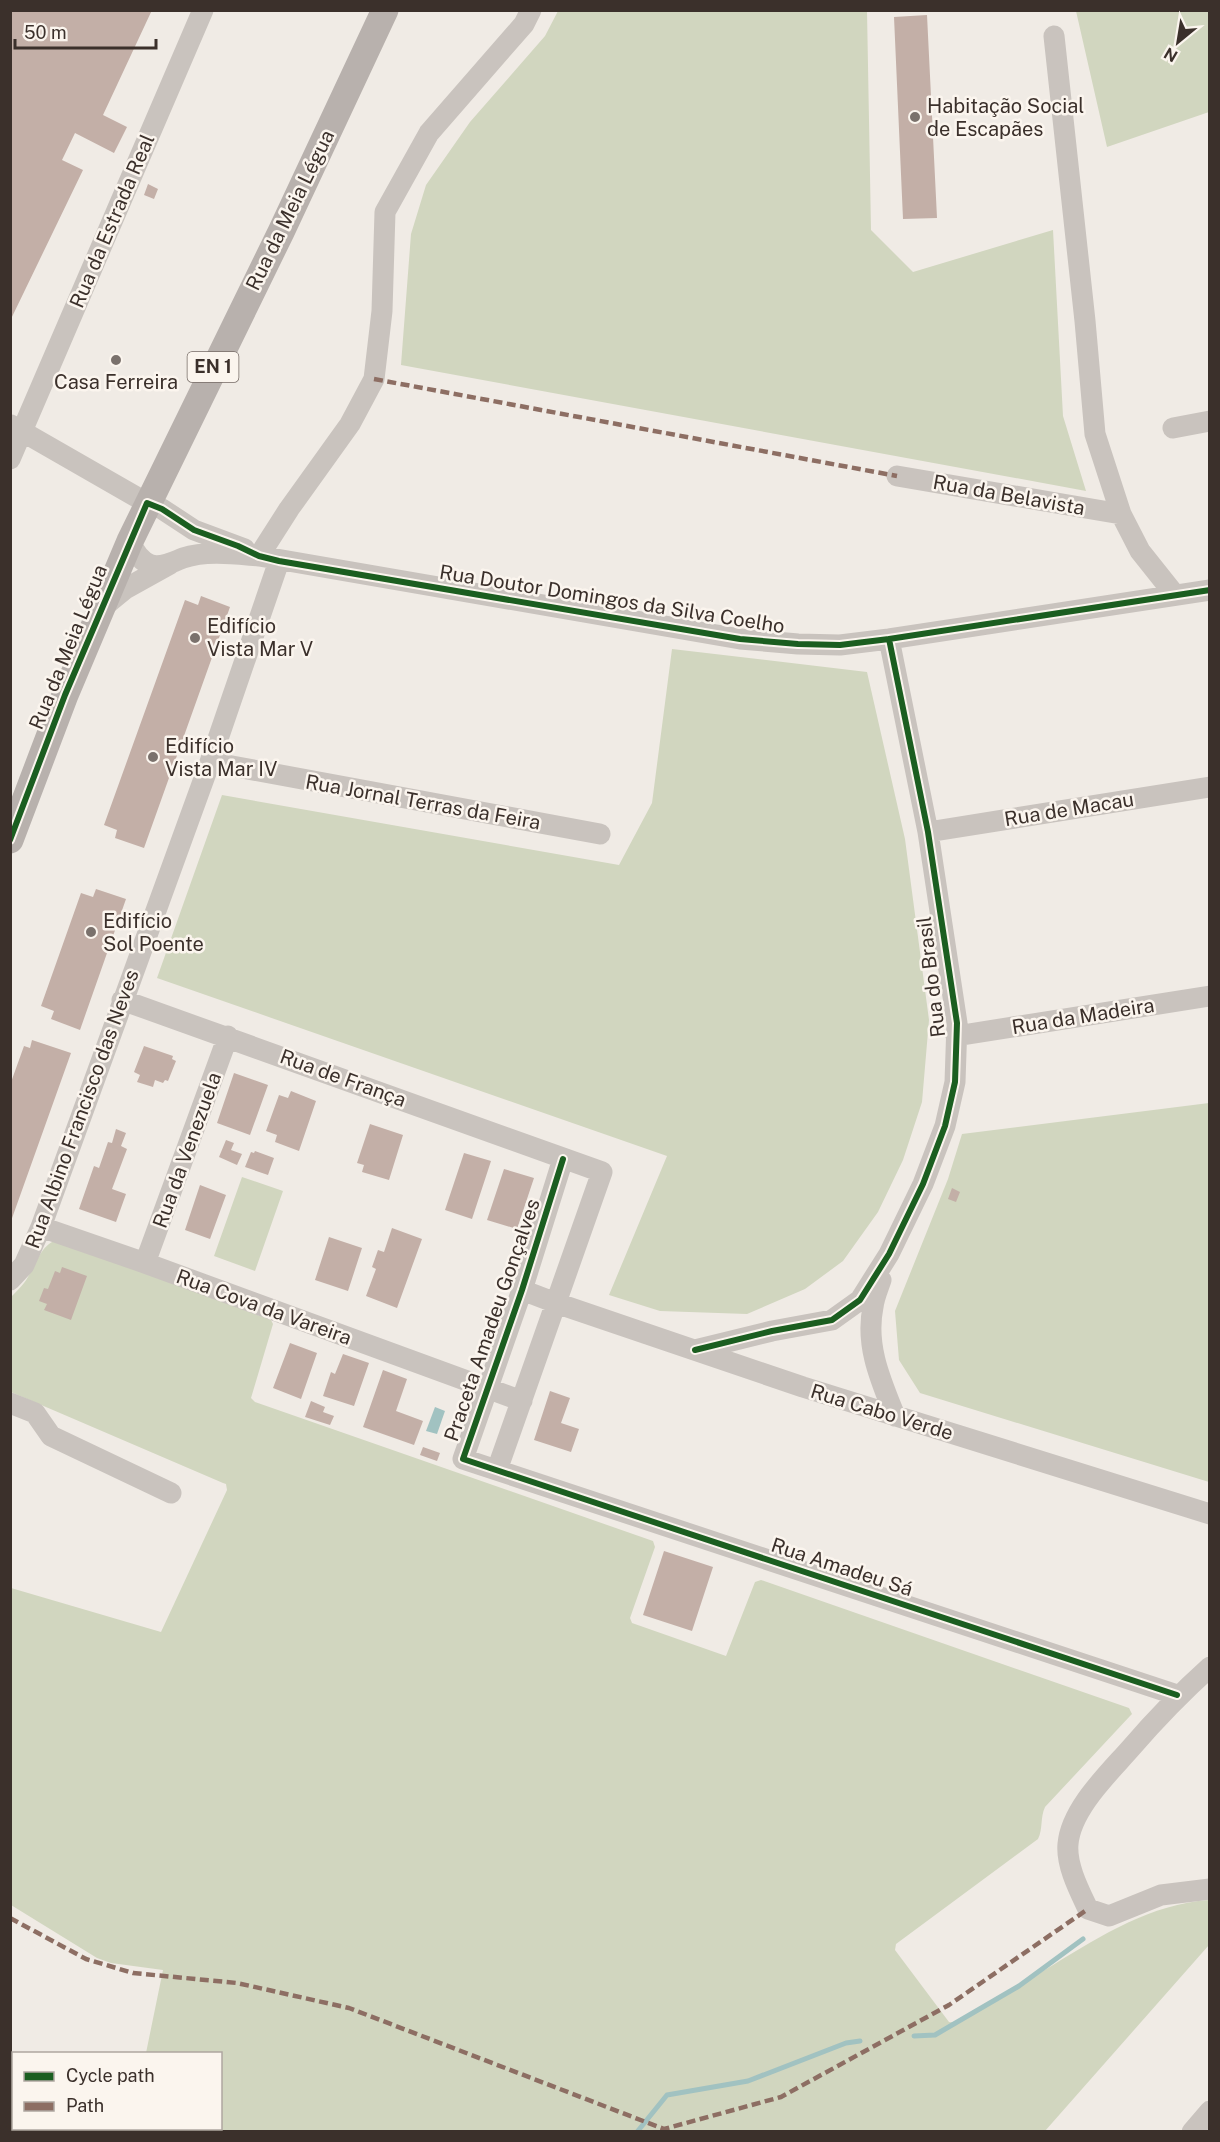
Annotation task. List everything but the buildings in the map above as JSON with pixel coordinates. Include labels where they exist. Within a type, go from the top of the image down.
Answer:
[{"type":"main road","name":"Rua da Meia Légua","points":[[10,840],[65,695],[130,541],[155,506],[173,453],[385,10]]},
{"type":"street","name":"Rua da Estrada Real","points":[[10,459],[16,428],[203,10]]},
{"type":"street","name":"Rua Albino Francisco das Neves","points":[[10,1280],[24,1265],[41,1227],[210,762],[269,558],[289,509],[350,424],[374,379],[382,311],[384,212],[429,133],[524,24],[531,10]]},
{"type":"street","points":[[1054,36],[1095,434],[1121,514],[1140,550],[1175,595]]},
{"type":"street","points":[[1173,428],[1209,421]]},
{"type":"street","points":[[16,428],[155,506]]},
{"type":"street","name":"Rua da Belavista","points":[[897,476],[1121,514]]},
{"type":"street","name":"Rua Doutor Domingos da Silva Coelho","points":[[155,506],[194,530],[269,558]]},
{"type":"street","name":"Rua Doutor Domingos da Silva Coelho","points":[[130,541],[135,553],[146,563],[154,566],[170,564],[181,551],[186,537],[181,525],[155,506]]},
{"type":"street","name":"Rua Doutor Domingos da Silva Coelho","points":[[101,609],[125,589],[170,564],[185,557],[207,554],[269,558],[740,639],[798,644],[830,645],[889,639],[1209,590]]},
{"type":"street","name":"Rua do Brasil","points":[[889,639],[928,832],[957,1023],[955,1082],[945,1126],[923,1184],[890,1254],[872,1307],[871,1344],[879,1376],[896,1416]]},
{"type":"street","name":"Rua Jornal Terras da Feira","points":[[210,762],[600,834]]},
{"type":"street","name":"Rua de Macau","points":[[928,832],[1209,787]]},
{"type":"street","name":"Rua da Madeira","points":[[956,1036],[1209,996]]},
{"type":"street","name":"Rua de França","points":[[122,1000],[228,1036],[563,1159]]},
{"type":"street","name":"Rua da Venezuela","points":[[146,1263],[228,1036]]},
{"type":"street","points":[[497,1470],[602,1172],[563,1159]]},
{"type":"street","name":"Praceta Amadeu Gonçalves","points":[[497,1470],[463,1459],[522,1290],[563,1159]]},
{"type":"street","name":"Rua Cova da Vareira","points":[[41,1227],[146,1263],[487,1389]]},
{"type":"street","name":"Rua do Brasil","points":[[695,1350],[772,1331],[832,1320],[860,1300],[890,1254]]},
{"type":"street","name":"Praceta Amadeu Gonçalves","points":[[522,1290],[556,1303]]},
{"type":"street","name":"Rua Cabo Verde","points":[[556,1303],[896,1416],[1209,1515]]},
{"type":"street","name":"Praceta Amadeu Gonçalves","points":[[487,1389],[522,1401]]},
{"type":"street","points":[[10,1403],[35,1413],[51,1436],[171,1493]]},
{"type":"street","name":"Rua Amadeu Sá","points":[[497,1470],[1178,1695]]},
{"type":"street","points":[[1209,1667],[1178,1695],[1092,1791],[1077,1816],[1068,1844],[1072,1875],[1088,1909],[1109,1916],[1161,1895],[1209,1889]]},
{"type":"street","points":[[1192,2132],[1209,2110]]},
{"type":"green space","points":[[558,11],[867,11],[871,230],[913,272],[1053,230],[1063,416],[1086,491],[401,365],[411,234],[426,185],[470,122],[545,36]]},
{"type":"green space","points":[[1076,11],[1209,11],[1209,112],[1107,147]]},
{"type":"green space","points":[[672,649],[867,672],[905,839],[929,1020],[922,1102],[903,1160],[878,1212],[843,1261],[805,1289],[747,1314],[660,1311],[609,1295],[667,1156],[157,978],[222,795],[619,865],[652,803]]},
{"type":"green space","points":[[1209,1103],[1209,1482],[920,1393],[899,1360],[895,1311],[948,1179],[962,1134]]},
{"type":"green space","points":[[242,1177],[283,1191],[255,1271],[214,1256]]},
{"type":"green space","points":[[57,1240],[271,1320],[273,1324],[251,1398],[255,1402],[653,1541],[655,1547],[630,1618],[632,1623],[726,1656],[755,1582],[761,1580],[1129,1708],[1132,1714],[1045,1807],[1038,1839],[896,1944],[895,1950],[949,2022],[958,2023],[1109,1932],[1147,1914],[1167,1908],[1209,1900],[1209,1945],[1045,2131],[130,2131],[222,2130],[222,2052],[146,2052],[163,1970],[111,1963],[97,1958],[11,1905],[11,1588],[161,1632],[227,1490],[226,1484],[11,1392],[10,1298],[24,1283],[42,1252],[51,1242]]},
{"type":"water","points":[[435,1407],[445,1411],[437,1434],[426,1431]]},
{"type":"waterway","points":[[914,2036],[935,2035],[1019,1986],[1083,1939]]},
{"type":"waterway","points":[[637,2132],[667,2095],[748,2081],[846,2043],[860,2041]]},
{"type":"marked path","points":[[374,379],[897,476]]},
{"type":"marked path","points":[[10,1918],[86,1959],[133,1973],[237,1983],[349,2008],[664,2129],[781,2097],[949,2005],[1088,1909]]},
{"type":"cycle path","points":[[10,840],[65,695],[147,503],[162,509],[194,530],[259,556],[279,561],[740,639],[798,644],[840,645],[889,639],[1210,590]]},
{"type":"cycle path","points":[[695,1350],[772,1331],[832,1320],[860,1300],[889,1254],[923,1184],[945,1126],[955,1082],[957,1023],[928,832],[889,639]]},
{"type":"cycle path","points":[[563,1159],[522,1290],[463,1459],[1177,1695]]},
{"type":"place","name":"Habitação Social de Escapães","points":[[915,117]]},
{"type":"place","name":"Casa Ferreira","points":[[116,360]]},
{"type":"place","name":"Edifício Vista Mar V","points":[[195,638]]},
{"type":"place","name":"Edifício Vista Mar IV","points":[[153,757]]},
{"type":"place","name":"Edifício Sol Poente","points":[[91,932]]}]
